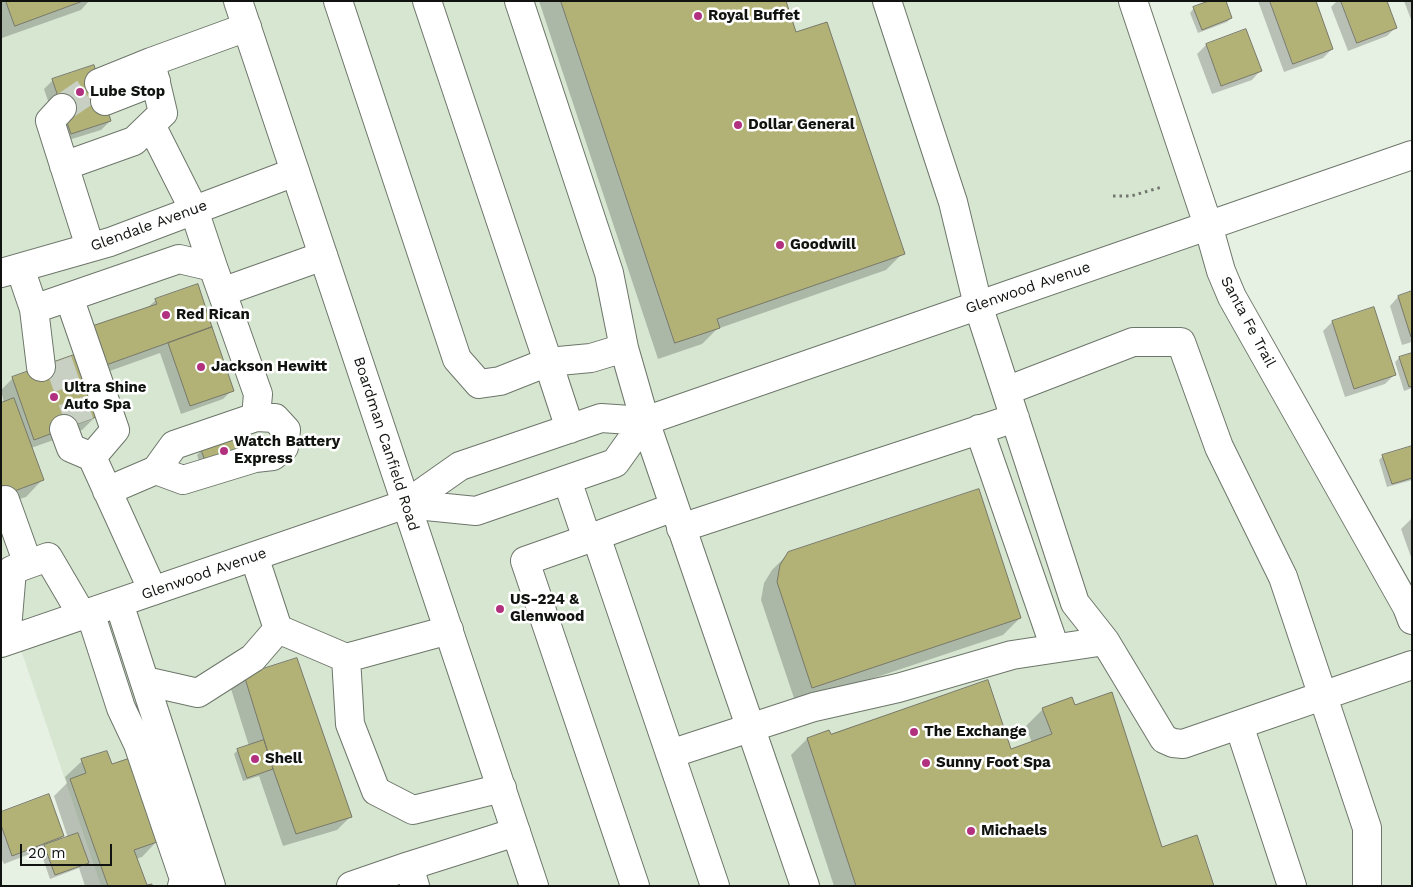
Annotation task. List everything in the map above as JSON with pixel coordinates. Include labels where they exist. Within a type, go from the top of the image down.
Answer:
[{"type":"street","name":"Boardman Canfield Road","points":[[238,1],[534,886]]},
{"type":"street","points":[[338,1],[457,359],[479,384],[500,381],[548,362],[591,358],[624,348]]},
{"type":"street","points":[[427,1],[570,428]]},
{"type":"street","points":[[519,1],[609,273],[624,348],[645,421],[805,886]]},
{"type":"street","points":[[887,1],[953,202],[978,305],[1075,603],[1105,641],[1164,739],[1173,743],[1183,744],[1412,665]]},
{"type":"street","name":"Santa Fe Trail","points":[[1133,1],[1208,225],[1221,271],[1232,297],[1407,607],[1412,620]]},
{"type":"street","points":[[102,92],[153,72],[247,27]]},
{"type":"street","points":[[64,166],[134,141],[163,113],[153,72]]},
{"type":"street","points":[[62,108],[50,121],[90,247]]},
{"type":"street","points":[[151,125],[194,210],[258,394],[256,417]]},
{"type":"street","name":"Glenwood Avenue","points":[[4,642],[406,504],[460,466],[602,418],[645,421],[1412,155]]},
{"type":"street","name":"Glendale Avenue","points":[[11,271],[110,242],[295,172]]},
{"type":"street","points":[[34,309],[179,259],[218,280],[323,256]]},
{"type":"street","points":[[11,271],[34,309],[46,357]]},
{"type":"street","points":[[69,297],[115,430],[92,457]]},
{"type":"street","points":[[1006,391],[1133,342],[1181,342],[1219,447],[1283,577],[1367,828],[1367,886]]},
{"type":"street","points":[[107,491],[156,470],[174,445],[256,417],[275,418],[286,430],[284,447],[273,456],[255,458],[183,480],[156,470]]},
{"type":"street","points":[[635,886],[525,561],[592,537],[677,518],[1015,418]]},
{"type":"street","name":"Glenwood Avenue","points":[[406,504],[476,511],[567,480],[615,463],[645,421]]},
{"type":"street","points":[[72,426],[71,448],[92,457],[152,591]]},
{"type":"street","points":[[979,429],[1055,648]]},
{"type":"street","points":[[567,480],[592,537],[715,886]]},
{"type":"street","points":[[5,500],[28,564]]},
{"type":"street","points":[[4,642],[12,570],[48,556],[86,614],[121,708],[138,744],[184,879],[182,886]]},
{"type":"street","points":[[254,556],[278,629],[346,658],[448,630]]},
{"type":"street","points":[[119,603],[211,886]]},
{"type":"street","points":[[145,681],[198,692],[253,658],[278,629]]},
{"type":"street","points":[[670,754],[814,707],[898,688],[1012,655],[1105,641]]},
{"type":"street","points":[[346,658],[350,724],[376,792],[413,810],[502,788]]},
{"type":"street","points":[[1240,725],[1292,886]]},
{"type":"street","points":[[351,886],[412,876],[516,832]]},
{"type":"path","points":[[1112,196],[1131,196],[1162,187]]},
{"type":"shaded area","points":[[1,1],[1133,1],[1208,225],[1412,620],[1412,886],[101,886],[17,638],[1,643]]},
{"type":"building","points":[[6,1],[83,1],[15,26]]},
{"type":"building","points":[[561,1],[786,1],[796,32],[827,22],[905,254],[717,319],[720,328],[675,343]]},
{"type":"building","points":[[1209,1],[1226,1],[1232,18],[1202,30],[1193,7]]},
{"type":"building","points":[[1270,1],[1316,1],[1333,49],[1293,64]]},
{"type":"building","points":[[1341,1],[1387,1],[1397,28],[1357,43]]},
{"type":"building","points":[[1246,29],[1262,71],[1221,86],[1206,44]]},
{"type":"building","name":"Lube Stop","points":[[94,65],[111,121],[71,134],[52,79]]},
{"type":"building","name":"Red Rican","points":[[198,284],[212,327],[106,365],[92,326],[157,304],[155,299]]},
{"type":"building","points":[[1412,291],[1412,336],[1411,337],[1398,296]]},
{"type":"building","points":[[1374,307],[1396,375],[1354,389],[1332,321]]},
{"type":"building","name":"Jackson Hewitt","points":[[212,327],[234,391],[190,406],[168,343]]},
{"type":"building","points":[[1412,353],[1412,386],[1409,387],[1399,357]]},
{"type":"building","name":"Ultra Shine Auto Spa","points":[[74,355],[96,417],[34,440],[12,377]]},
{"type":"building","points":[[14,398],[44,480],[1,496],[1,403]]},
{"type":"building","name":"Watch Battery Express","points":[[242,435],[247,451],[207,466],[201,450]]},
{"type":"building","points":[[1412,446],[1412,478],[1392,484],[1382,455]]},
{"type":"building","points":[[979,489],[1021,618],[812,688],[777,582],[780,565],[788,552]]},
{"type":"building","name":"Shell","points":[[297,658],[352,817],[296,834],[273,769],[244,675]]},
{"type":"building","points":[[988,680],[1011,749],[1052,734],[1042,708],[1072,697],[1075,705],[1112,692],[1162,847],[1197,835],[1214,886],[856,886],[807,738],[829,730],[831,734]]},
{"type":"building","name":"Shell","points":[[264,740],[273,769],[247,778],[237,749]]},
{"type":"building","points":[[107,751],[112,764],[130,758],[160,841],[134,850],[147,885],[152,884],[152,886],[108,886],[70,779],[86,773],[81,759]]},
{"type":"building","points":[[49,794],[64,836],[12,856],[1,825],[1,812]]},
{"type":"building","points":[[78,833],[89,863],[55,875],[44,845]]},
{"type":"tunnel","points":[[62,108],[99,83]]},
{"type":"tunnel","points":[[58,361],[80,423]]},
{"type":"place","name":"Royal Buffet","points":[[698,16]]},
{"type":"place","name":"Lube Stop","points":[[80,92]]},
{"type":"place","name":"Dollar General","points":[[738,125]]},
{"type":"place","name":"Goodwill","points":[[780,245]]},
{"type":"place","name":"Red Rican","points":[[166,315]]},
{"type":"place","name":"Jackson Hewitt","points":[[201,367]]},
{"type":"place","name":"Ultra Shine Auto Spa","points":[[54,397]]},
{"type":"place","name":"Watch Battery Express","points":[[224,451]]},
{"type":"place","name":"US-224 & Glenwood","points":[[500,609]]},
{"type":"place","name":"The Exchange","points":[[914,732]]},
{"type":"place","name":"Shell","points":[[255,759]]},
{"type":"place","name":"Sunny Foot Spa","points":[[926,763]]},
{"type":"place","name":"Michaels","points":[[971,831]]}]
